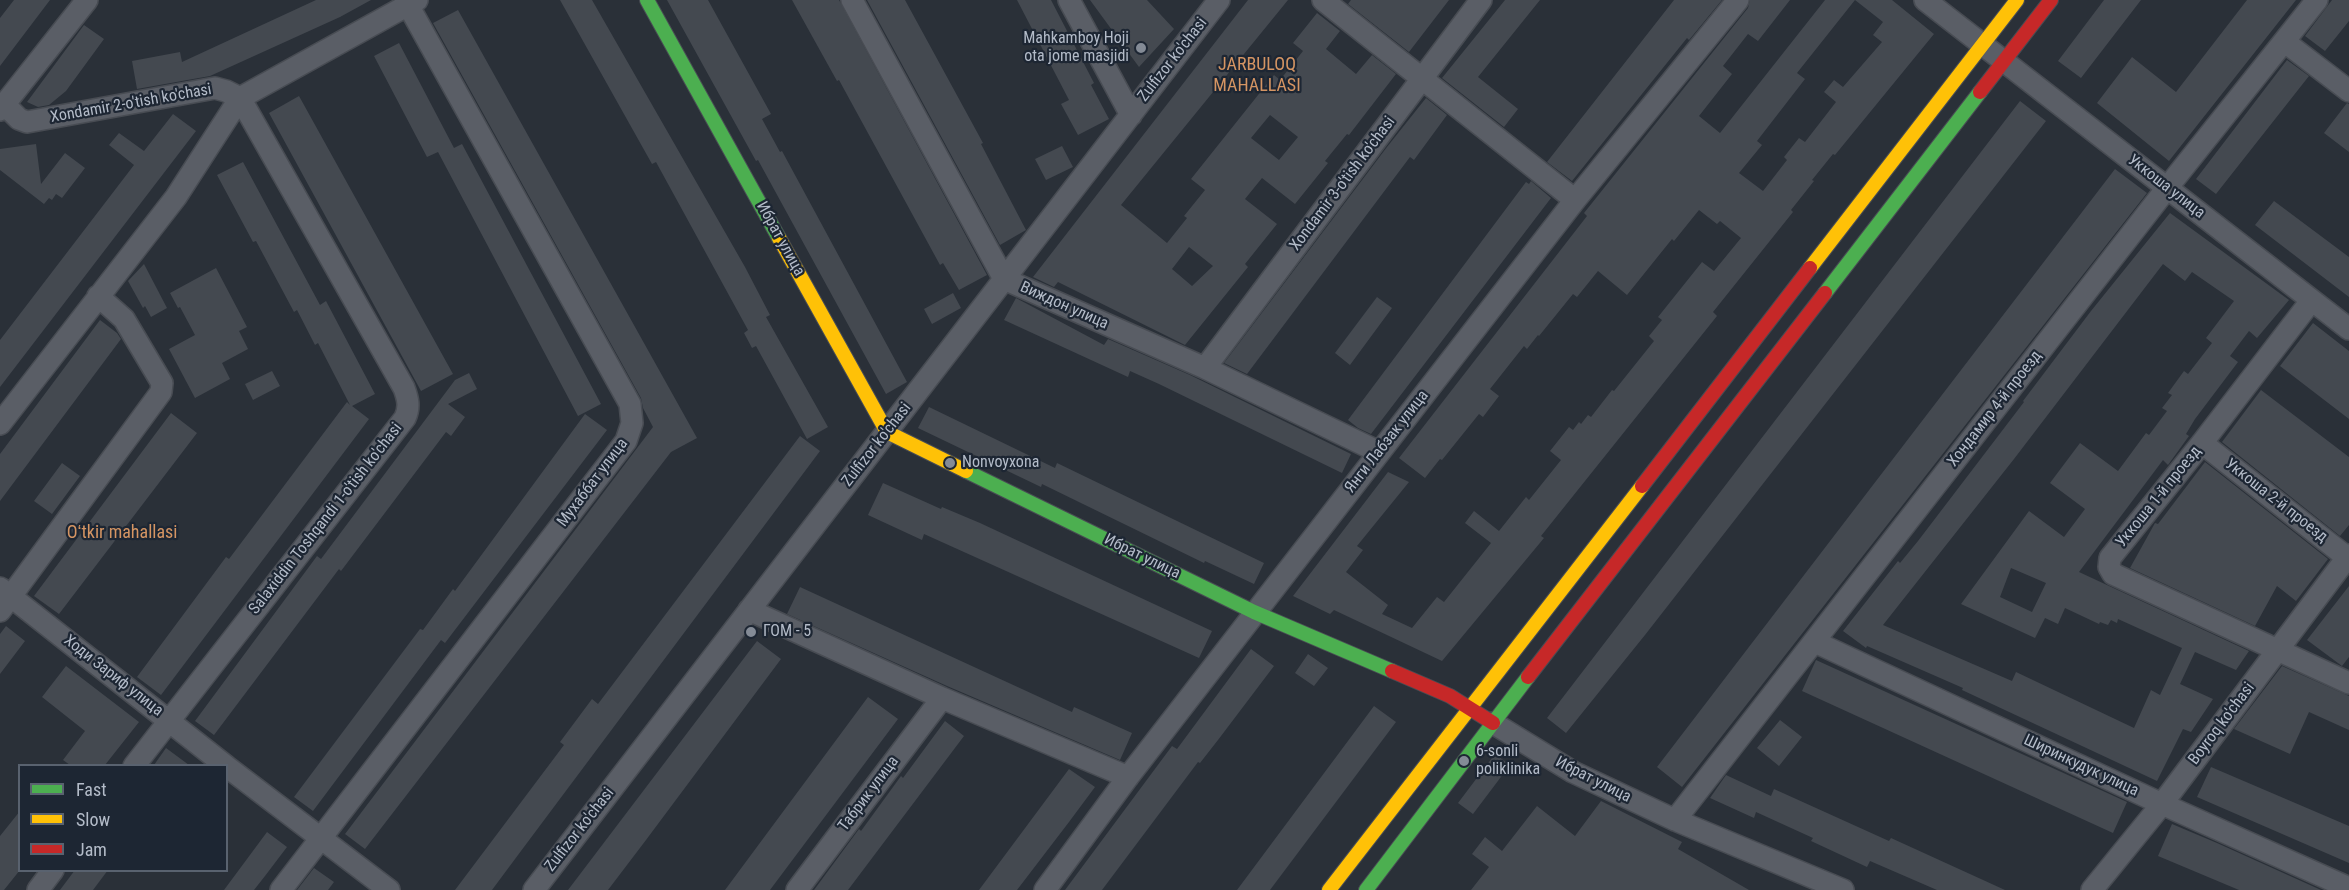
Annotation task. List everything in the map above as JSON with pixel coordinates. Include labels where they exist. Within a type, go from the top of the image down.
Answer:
[{"type":"main road","name":"Ибрат улица","points":[[647,0],[887,432],[1254,612],[1450,696],[1492,723]]},
{"type":"main road","points":[[1329,890],[2017,0]]},
{"type":"main road","points":[[1366,890],[1492,723],[2051,0]]},
{"type":"street","points":[[2,107],[87,0]]},
{"type":"street","name":"Виждон улица","points":[[852,0],[1004,279],[1205,368],[1379,452]]},
{"type":"street","points":[[1069,0],[1131,115]]},
{"type":"street","name":"Zulfizor ko'chasi","points":[[534,890],[1219,0]]},
{"type":"street","points":[[1323,0],[1575,200]]},
{"type":"street","name":"Xondamir 3-o'tish ko'chasi","points":[[1205,368],[1480,0]]},
{"type":"street","name":"Янги Лабзак улица","points":[[1045,890],[1254,612],[1575,200],[1738,0]]},
{"type":"street","name":"Уккоша улица","points":[[1925,0],[2349,329]]},
{"type":"street","name":"Хондамир 4-й проезд","points":[[1675,820],[2167,188],[2317,0]]},
{"type":"street","points":[[0,424],[176,197],[240,98],[412,3]]},
{"type":"street","name":"Мухаббат улица","points":[[281,890],[626,441],[632,423],[630,404],[412,3]]},
{"type":"street","points":[[2285,42],[2349,91]]},
{"type":"street","name":"Xondamir 2-o'tish ko'chasi","points":[[2,107],[27,122],[215,88],[240,98]]},
{"type":"street","name":"Salaxiddin Toshqandi 1-o'tish ko'chasi","points":[[135,764],[405,418],[408,411],[409,404],[405,388],[240,98]]},
{"type":"street","points":[[4,598],[162,392],[162,383],[124,320],[98,296]]},
{"type":"street","name":"Уккоша 1-й проезд","points":[[2311,301],[2110,558],[2109,567],[2113,574],[2349,683]]},
{"type":"street","name":"Уккоша 2-й проезд","points":[[2202,443],[2348,557]]},
{"type":"street","name":"Boyroq ko'chasi","points":[[2092,890],[2162,804],[2348,557]]},
{"type":"street","name":"Ходи Зариф улица","points":[[4,598],[169,720],[224,764]]},
{"type":"street","points":[[749,610],[942,698],[1128,777]]},
{"type":"street","name":"Ширинкудук улица","points":[[1815,642],[2162,804],[2349,888]]},
{"type":"street","name":"Табрик улица","points":[[797,890],[942,698]]},
{"type":"street","name":"Ибрат улица","points":[[1492,723],[1574,772],[1675,820],[1843,890]]},
{"type":"street","name":"Ходи Зариф улица","points":[[228,768],[320,840],[389,890]]},
{"type":"street","points":[[38,890],[52,872]]},
{"type":"building","points":[[14,0],[50,0],[0,66],[0,18]]},
{"type":"building","points":[[316,0],[371,0],[340,17],[210,76],[137,89],[132,61],[180,52],[182,62]]},
{"type":"building","points":[[560,0],[592,0],[745,267],[770,315],[766,317],[828,427],[807,439],[756,346],[752,348],[744,333],[748,330],[656,162],[652,164]]},
{"type":"building","points":[[667,0],[708,0],[771,114],[762,119],[780,152],[782,151],[907,382],[886,394],[758,160],[756,161]]},
{"type":"building","points":[[792,0],[839,0],[987,275],[959,290],[943,263],[940,265],[839,80],[837,81]]},
{"type":"building","points":[[867,0],[905,0],[983,143],[981,144],[1026,230],[1000,245]]},
{"type":"building","points":[[1017,0],[1051,0],[1094,83],[1091,85],[1109,119],[1078,135],[1061,104],[1069,100]]},
{"type":"building","name":"Mahkamboy Hoji ota jome masjidi","points":[[1090,0],[1147,0],[1174,29],[1139,67]]},
{"type":"building","points":[[1248,0],[1288,0],[1121,205],[1167,243],[1187,218],[1184,216],[1205,190],[1191,179],[1274,75],[1280,80],[1303,51],[1293,43],[1317,13],[1340,31],[1326,49],[1356,74],[1372,55],[1396,74],[1349,135],[1347,134],[1325,161],[1328,163],[1295,204],[1262,178],[1245,199],[1277,224],[1245,264],[1248,267],[1185,345],[1058,282],[1054,287],[1033,277]],"holes":[[[1270,115],[1298,137],[1279,160],[1251,138]],[[1189,247],[1213,266],[1192,286],[1172,269]]]},
{"type":"building","points":[[1351,0],[1449,0],[1409,52],[1348,4]]},
{"type":"building","points":[[1505,0],[1540,0],[1478,77],[1518,109],[1504,127],[1442,78]]},
{"type":"building","points":[[1674,0],[1722,0],[1689,40],[1687,38],[1572,181],[1547,162]]},
{"type":"building","points":[[1750,0],[1790,0],[1758,41],[1748,34],[1723,66],[1732,74],[1699,116],[1720,133],[1825,0],[1855,0],[1892,0],[1934,34],[1812,180],[1814,181],[1791,210],[1793,212],[1713,312],[1717,316],[1541,536],[1544,538],[1442,661],[1334,610],[1330,614],[1293,596],[1388,472],[1409,482],[1357,546],[1363,550],[1346,572],[1388,605],[1382,614],[1412,628],[1437,597],[1444,602],[1491,543],[1465,523],[1474,511],[1499,531],[1526,497],[1529,500],[1561,460],[1550,451],[1569,427],[1573,430],[1588,415],[1591,417],[1654,341],[1649,336],[1662,320],[1658,317],[1702,262],[1714,271],[1741,238],[1720,221],[1717,224],[1699,210],[1674,241],[1672,239],[1627,295],[1598,271],[1577,297],[1573,294],[1527,349],[1524,346],[1490,389],[1499,396],[1483,417],[1479,414],[1425,478],[1399,458],[1587,216],[1584,213],[1748,8]],"holes":[[[1855,0],[1883,22],[1873,35],[1882,42],[1843,87],[1834,80],[1824,92],[1836,102],[1805,142],[1799,138],[1784,157],[1787,160],[1763,191],[1739,173],[1762,145],[1757,141],[1805,79],[1797,73]]]},
{"type":"building","points":[[2104,0],[2141,0],[2081,78],[2058,61]]},
{"type":"building","points":[[2247,0],[2296,0],[2169,161],[2097,103],[2132,57],[2176,92]]},
{"type":"building","points":[[2332,0],[2349,0],[2349,21],[2325,51],[2305,36]]},
{"type":"building","points":[[458,10],[697,438],[671,452],[365,849],[345,834],[653,427],[643,408],[641,398],[433,23]]},
{"type":"building","points":[[84,25],[104,39],[66,91],[49,105],[38,107],[27,102]]},
{"type":"building","points":[[399,43],[454,148],[462,144],[601,404],[578,416],[438,152],[427,157],[374,56]]},
{"type":"building","points":[[2287,60],[2309,76],[2216,194],[2196,179]]},
{"type":"building","points":[[299,96],[453,374],[421,391],[269,113]]},
{"type":"building","points":[[1426,98],[1447,115],[1414,160],[1410,157],[1247,374],[1224,363],[1387,147]]},
{"type":"building","points":[[2020,101],[2046,121],[1566,733],[1547,718]]},
{"type":"building","points":[[2347,103],[2349,104],[2349,152],[2324,133]]},
{"type":"building","points":[[173,114],[196,131],[0,387],[0,340],[134,165],[109,145],[119,133],[144,151]]},
{"type":"building","points":[[36,144],[41,184],[65,153],[85,168],[62,198],[56,194],[52,200],[49,198],[44,204],[0,170],[0,149]]},
{"type":"building","points":[[1062,146],[1073,167],[1046,180],[1035,159]]},
{"type":"building","points":[[243,162],[320,305],[326,301],[375,394],[352,406],[369,419],[161,695],[137,677],[226,557],[229,559],[347,402],[350,405],[318,343],[315,345],[297,310],[294,312],[217,175]]},
{"type":"building","points":[[2115,169],[2147,193],[1682,787],[1657,767]]},
{"type":"building","points":[[1531,181],[1551,198],[1371,434],[1358,428],[1348,420],[1526,182],[1529,184]]},
{"type":"building","points":[[2274,201],[2349,257],[2349,297],[2255,225]]},
{"type":"building","points":[[2170,213],[2289,300],[2257,338],[2249,331],[2230,356],[2238,362],[2195,419],[2186,434],[2189,436],[2168,465],[2163,460],[2079,572],[2249,651],[2236,670],[2195,652],[2180,684],[2213,699],[2191,732],[2183,729],[2157,781],[1962,690],[1963,688],[1867,646],[1866,648],[1843,631],[1898,561],[1900,563],[1918,541],[2091,311]],"holes":[[[2163,264],[2185,281],[2192,272],[2234,301],[2206,338],[2212,343],[2188,374],[2184,371],[2168,393],[2172,395],[2162,408],[2167,411],[2149,435],[2146,433],[2118,471],[2080,443],[2050,483],[2085,509],[2064,537],[2029,511],[1961,604],[2035,638],[2045,618],[2058,624],[2065,608],[2099,624],[2100,622],[2108,625],[2111,620],[2117,623],[2118,619],[2182,648],[2160,695],[2151,690],[2134,728],[2016,672],[2012,681],[1883,625]],[[2011,568],[2046,583],[2032,612],[2000,597]]]},
{"type":"building","points":[[144,264],[167,308],[151,317],[145,306],[143,308],[128,281]]},
{"type":"building","points":[[216,268],[247,327],[239,331],[248,349],[222,363],[230,379],[195,398],[169,349],[195,335],[170,293]]},
{"type":"building","points":[[953,293],[961,308],[932,324],[924,309]]},
{"type":"building","points":[[1377,297],[1392,308],[1350,365],[1335,353]]},
{"type":"building","points":[[1016,298],[1104,345],[1108,339],[1190,375],[1351,454],[1342,473],[1159,384],[1130,371],[1128,377],[1004,320]]},
{"type":"building","points":[[100,320],[121,339],[0,501],[0,454]]},
{"type":"building","points":[[2313,323],[2349,351],[2349,419],[2280,366]]},
{"type":"building","points":[[272,371],[280,386],[253,400],[245,384]]},
{"type":"building","points":[[469,373],[477,389],[448,404],[465,417],[451,436],[446,432],[214,735],[195,721],[317,556],[321,559],[455,380]]},
{"type":"building","points":[[2261,390],[2349,457],[2349,525],[2340,536],[2222,442]]},
{"type":"building","points":[[929,407],[1055,468],[1057,463],[1264,563],[1254,584],[1205,561],[1204,563],[1042,484],[1041,487],[918,428]]},
{"type":"building","points":[[171,413],[197,433],[59,614],[34,596]]},
{"type":"building","points":[[585,414],[607,430],[445,643],[441,640],[313,811],[294,797],[420,629],[423,630],[453,589],[455,591]]},
{"type":"building","points":[[800,436],[820,451],[492,890],[455,890],[564,745],[560,742],[592,699],[598,704]]},
{"type":"building","points":[[2205,462],[2328,559],[2296,601],[2277,586],[2255,626],[2130,568],[2155,523],[2158,524]]},
{"type":"building","points":[[62,463],[80,476],[52,514],[34,501]]},
{"type":"building","points":[[883,483],[941,509],[942,507],[980,523],[1212,631],[1199,658],[924,534],[922,540],[868,515]]},
{"type":"building","points":[[2349,586],[2349,657],[2342,666],[2307,640]]},
{"type":"building","points":[[800,587],[1072,712],[1074,707],[1132,733],[1120,760],[787,614]]},
{"type":"building","points":[[6,626],[25,641],[0,674],[0,634]]},
{"type":"building","points":[[757,641],[781,659],[646,840],[608,890],[568,890]]},
{"type":"building","points":[[1251,649],[1274,666],[1218,740],[1200,763],[1198,762],[1102,890],[1065,890],[1172,746],[1177,749]]},
{"type":"building","points":[[1308,654],[1328,668],[1314,686],[1295,673]]},
{"type":"building","points":[[1816,660],[2127,802],[2113,833],[1802,691]]},
{"type":"building","points":[[66,666],[139,722],[106,764],[69,764],[63,760],[85,731],[42,697]]},
{"type":"building","points":[[2282,666],[2349,696],[2349,730],[2309,712],[2290,754],[2234,729]]},
{"type":"building","points":[[868,697],[898,719],[770,890],[725,890]]},
{"type":"building","points":[[1374,706],[1396,722],[1270,890],[1237,890]]},
{"type":"building","points":[[1780,720],[1802,737],[1779,766],[1757,748]]},
{"type":"building","points":[[945,721],[964,736],[848,890],[814,890],[859,829],[861,831]]},
{"type":"building","points":[[166,748],[188,764],[155,764]]},
{"type":"building","points":[[1495,754],[1510,765],[1473,814],[1458,803]]},
{"type":"building","points":[[2211,767],[2349,826],[2349,863],[2197,797]]},
{"type":"building","points":[[1069,769],[1095,787],[1069,822],[1017,890],[979,890]]},
{"type":"building","points":[[1726,775],[1771,796],[1774,789],[1889,841],[1891,838],[2005,890],[1937,890],[1870,861],[1867,867],[1811,841],[1813,838],[1756,812],[1754,818],[1710,798]]},
{"type":"building","points":[[1601,801],[1682,842],[1678,849],[1749,890],[1471,890],[1489,867],[1472,854],[1485,837],[1502,851],[1537,806],[1575,836]]},
{"type":"building","points":[[18,814],[18,872],[4,890],[0,890],[0,836]]},
{"type":"building","points":[[2172,824],[2321,890],[2239,890],[2158,856]]},
{"type":"building","points":[[267,832],[287,847],[254,890],[224,890]]},
{"type":"building","points":[[314,868],[334,882],[328,890],[297,890]]},
{"type":"building","points":[[74,872],[106,872],[93,890],[60,890]]},
{"type":"traffic: fast","points":[[647,0],[779,238]]},
{"type":"traffic: fast","points":[[1825,293],[1980,92]]},
{"type":"traffic: fast","points":[[966,471],[1254,612],[1392,671]]},
{"type":"traffic: fast","points":[[1366,890],[1528,677]]},
{"type":"traffic: slow","points":[[1810,268],[2017,0]]},
{"type":"traffic: slow","points":[[779,238],[887,432],[966,471]]},
{"type":"traffic: slow","points":[[1329,890],[1642,486]]},
{"type":"traffic: jam","points":[[1980,92],[2051,0]]},
{"type":"traffic: jam","points":[[1642,486],[1810,268]]},
{"type":"traffic: jam","points":[[1528,677],[1825,293]]},
{"type":"traffic: jam","points":[[1392,671],[1450,696],[1493,723]]},
{"type":"place","name":"Mahkamboy Hoji ota jome masjidi","points":[[1141,48]]},
{"type":"place","name":"Nonvoyxona","points":[[950,463]]},
{"type":"place","name":"ГОМ - 5","points":[[751,632]]},
{"type":"place","name":"6-sonli poliklinika","points":[[1464,761]]},
{"type":"district","name":"JARBULOQ MAHALLASI","points":[[1257,76]]},
{"type":"district","name":"Oʻtkir mahallasi","points":[[122,533]]}]
